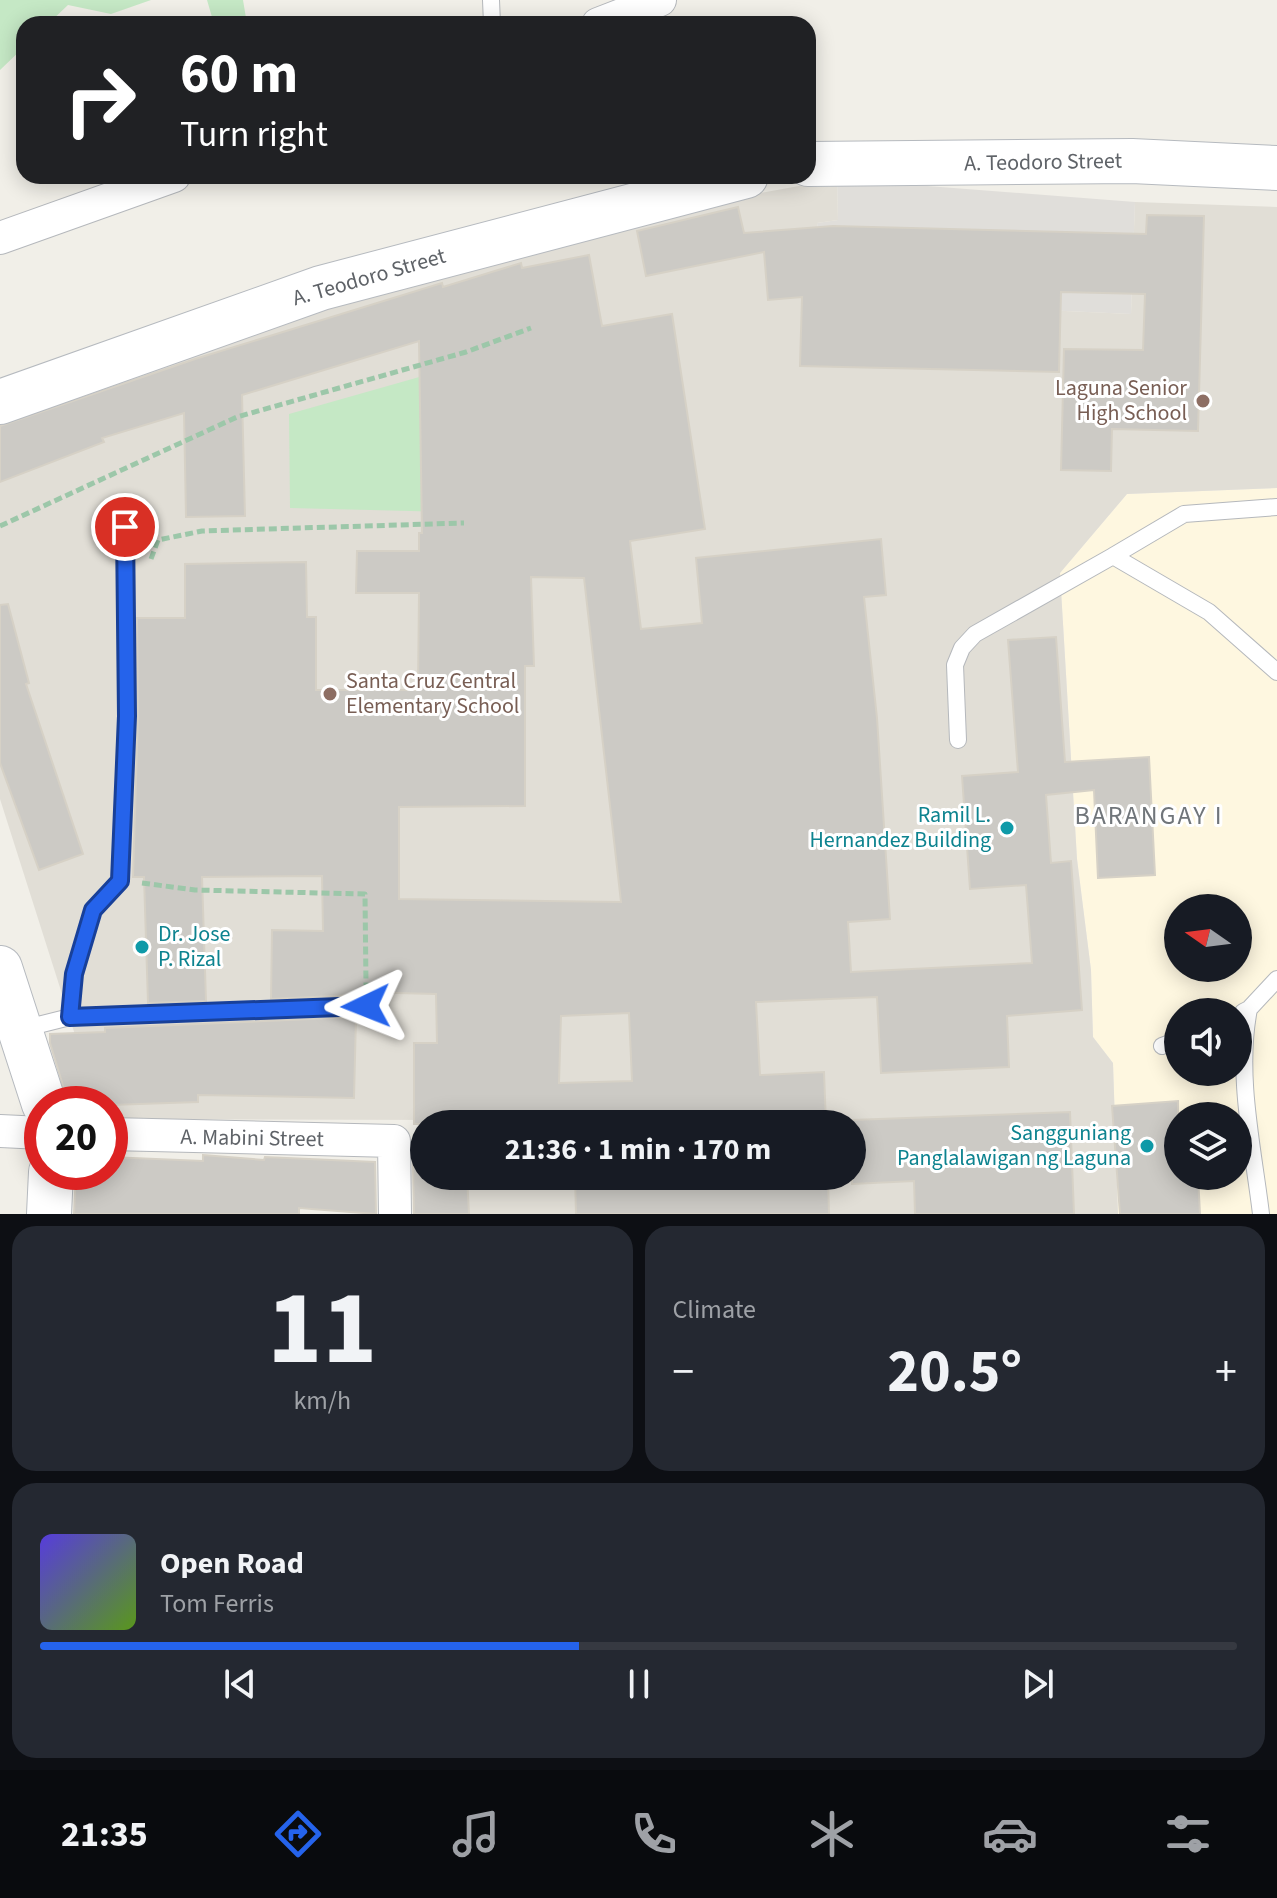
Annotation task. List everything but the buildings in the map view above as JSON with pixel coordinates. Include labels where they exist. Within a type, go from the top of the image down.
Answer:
[{"type":"street","points":[[619,16],[660,0]]},
{"type":"street","name":"A. Teodoro Street","points":[[816,164],[1132,161],[1277,168]]},
{"type":"street","points":[[0,238],[152,184]]},
{"type":"street","name":"A. Teodoro Street","points":[[0,402],[321,288],[716,184]]},
{"type":"street","points":[[0,968],[38,1086]]},
{"type":"street","points":[[0,1131],[24,1132]]},
{"type":"street","name":"A. Mabini Street","points":[[128,1134],[394,1141],[395,1214]]},
{"type":"street","points":[[49,1214],[50,1190]]},
{"type":"lane","points":[[958,740],[955,665],[962,648],[975,634],[1184,514],[1277,507]]},
{"type":"lane","points":[[70,1017],[74,974],[93,910],[120,881],[127,716],[125,527]]},
{"type":"lane","points":[[1113,556],[1209,612],[1277,672]]},
{"type":"lane","points":[[1252,1004],[1277,979]]},
{"type":"lane","points":[[22,1035],[38,1025],[70,1017],[366,1006]]},
{"type":"lane","points":[[1246,1086],[1261,1214]]},
{"type":"path","points":[[0,526],[237,417],[466,352],[531,328]]},
{"type":"path","points":[[147,569],[158,540],[202,531],[464,523]]},
{"type":"path","points":[[120,881],[195,890],[365,894],[366,1006]]},
{"type":"shaded area","points":[[837,179],[1135,202],[1131,314],[828,300],[817,223],[838,220]]},
{"type":"shaded area","points":[[837,179],[838,220],[817,223],[828,300],[1131,314],[1135,202],[1277,207],[1277,488],[1127,494],[1060,573],[1077,859],[1091,970],[1093,1037],[1113,1063],[1118,1214],[461,1214],[460,1190],[866,1190],[866,1110],[410,1110],[410,1120],[128,1119],[128,1086],[91,1086],[0,799],[0,431],[273,322],[601,222]]},
{"type":"shaded area","points":[[1277,488],[1277,1214],[1118,1214],[1113,1063],[1093,1037],[1091,970],[1077,859],[1060,573],[1127,494]]},
{"type":"green space","points":[[0,0],[151,0],[111,14],[68,5],[56,16],[16,16],[16,55],[0,70]]},
{"type":"green space","points":[[207,0],[243,0],[246,16],[212,16]]},
{"type":"green space","points":[[458,366],[450,512],[290,508],[289,414]]},
{"type":"place","name":"Laguna Senior High School","points":[[1203,401]]},
{"type":"place","name":"Santa Cruz Central Elementary School","points":[[330,694]]},
{"type":"place","name":"Ramil L. Hernandez Building","points":[[1007,828]]},
{"type":"place","name":"Dr. Jose P. Rizal","points":[[142,947]]},
{"type":"place","name":"Sangguniang Panglalawigan ng Laguna","points":[[1147,1146]]},
{"type":"district","name":"BARANGAY I","points":[[1149,815]]},
{"type":"route","points":[[125,527],[127,716],[120,881],[93,910],[74,974],[70,1017],[366,1006]]}]
